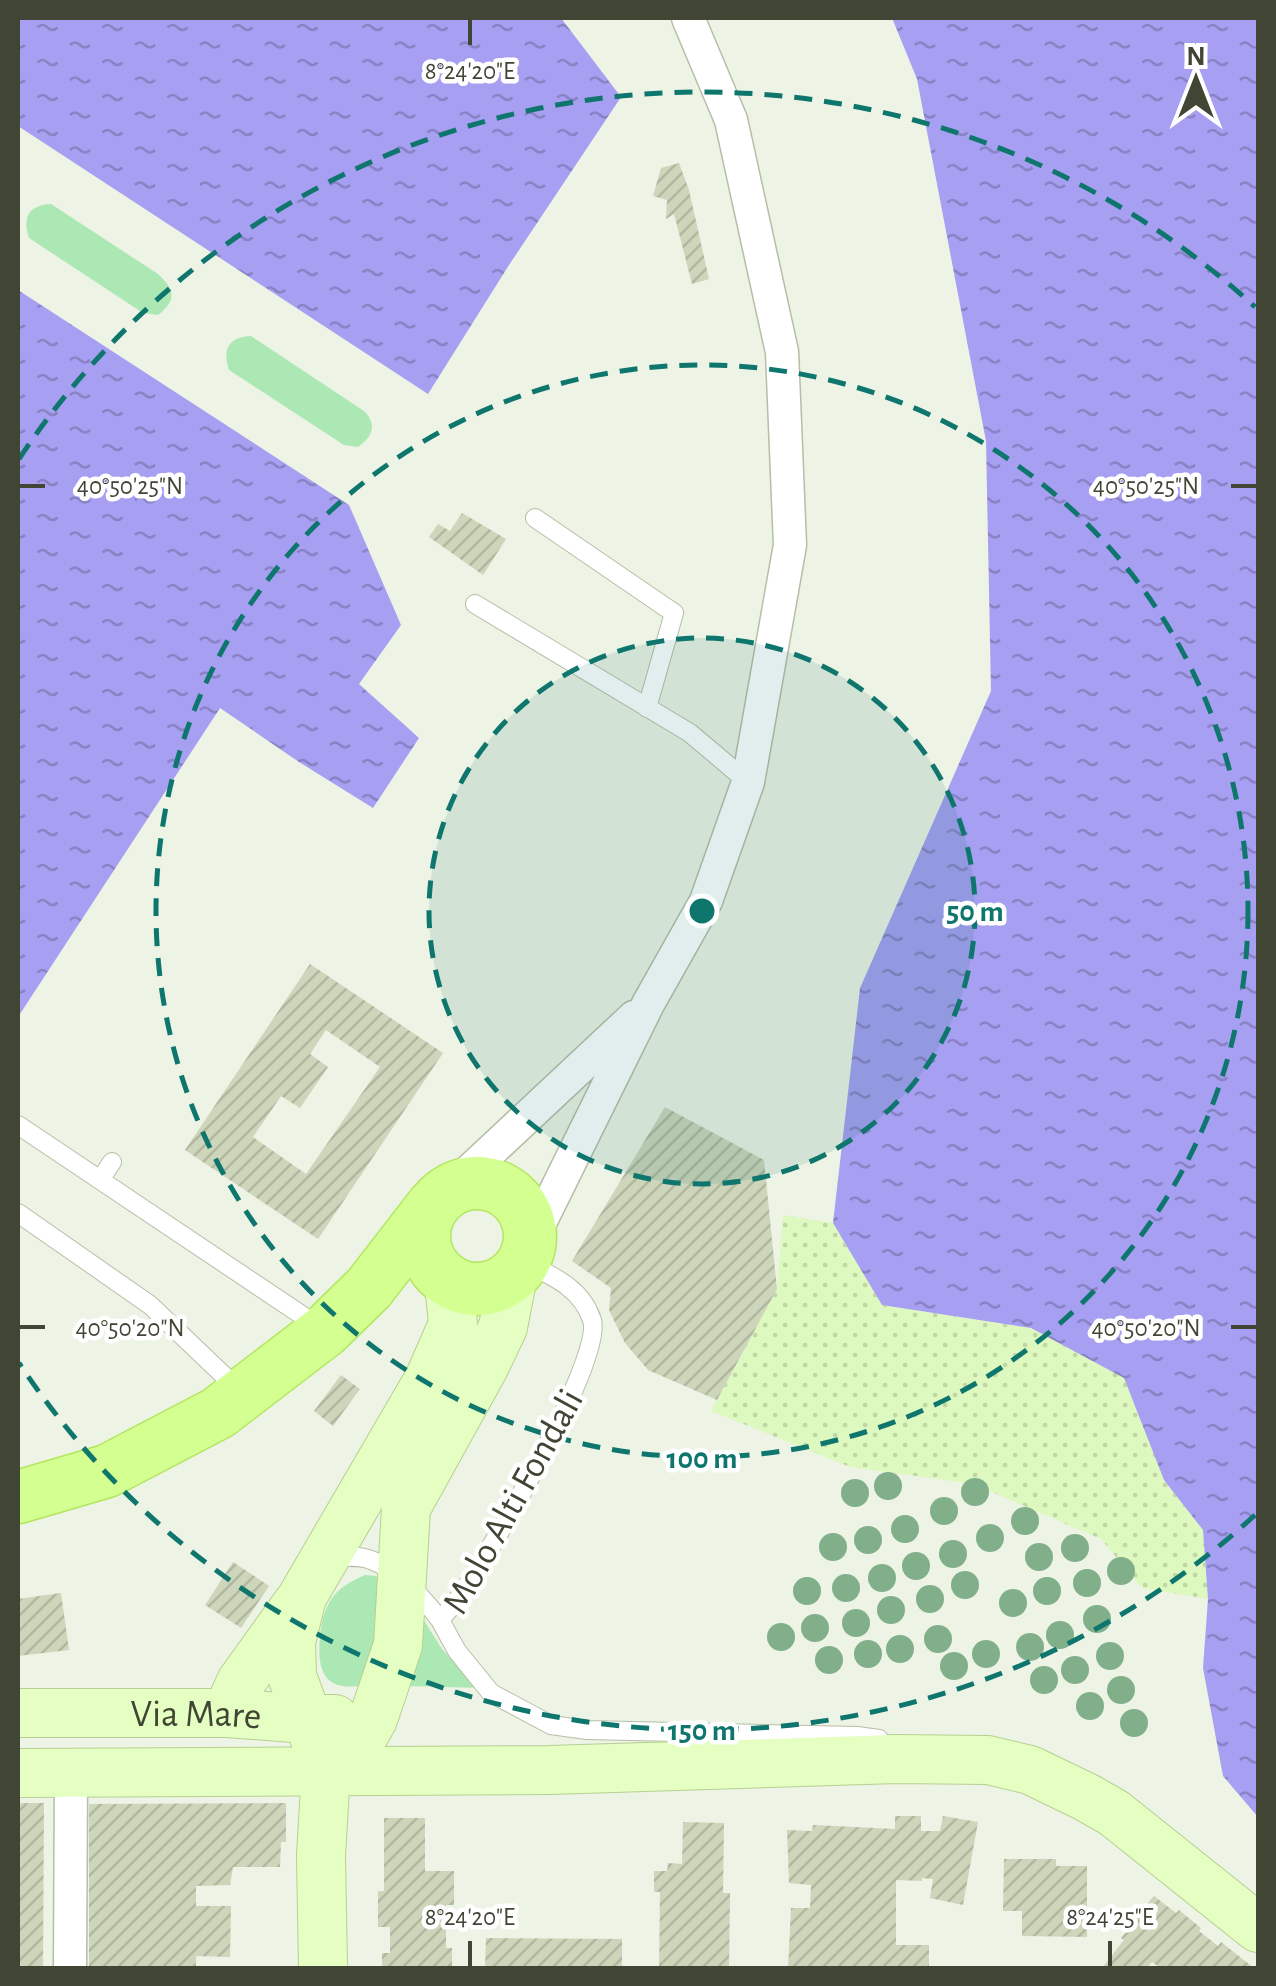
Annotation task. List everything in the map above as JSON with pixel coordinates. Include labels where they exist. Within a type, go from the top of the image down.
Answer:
[{"type":"main road","points":[[18,1496],[106,1471],[218,1413],[325,1331],[369,1288],[440,1198],[463,1184],[498,1187],[513,1197],[530,1227],[522,1261],[498,1285],[465,1288],[442,1276],[427,1255],[423,1238],[426,1220],[440,1198]]},
{"type":"main road","points":[[369,1288],[442,1276]]},
{"type":"street","points":[[522,1261],[648,1004],[706,901],[748,782],[790,545],[782,352],[731,120],[688,18]]},
{"type":"street","points":[[440,1198],[648,1004]]},
{"type":"street","name":"Molo Alti Fondali","points":[[326,1770],[360,1742],[374,1719],[398,1645],[406,1508],[503,1326],[522,1261]]},
{"type":"street","points":[[226,1712],[241,1682],[313,1578],[429,1379],[453,1324],[442,1276]]},
{"type":"street","points":[[313,1578],[291,1642],[292,1676],[326,1770],[323,1968]]},
{"type":"street","name":"Via Mare","points":[[18,1712],[226,1712],[306,1719],[374,1719]]},
{"type":"street","name":"Via Mare","points":[[18,1774],[550,1770],[896,1758],[988,1760],[1030,1770],[1114,1813],[1258,1928]]},
{"type":"street","points":[[70,1774],[70,1968]]},
{"type":"lane","points":[[534,518],[674,613],[647,708]]},
{"type":"lane","points":[[475,604],[690,733],[748,782]]},
{"type":"lane","points":[[18,1125],[325,1331]]},
{"type":"lane","points":[[100,1180],[112,1162]]},
{"type":"lane","points":[[18,1213],[150,1305],[243,1394]]},
{"type":"lane","name":"Molo Alti Fondali","points":[[522,1261],[568,1284],[582,1300],[593,1323],[582,1374],[506,1525],[459,1598],[440,1620],[457,1651],[491,1692],[551,1725],[587,1730],[857,1736],[922,1744],[988,1760]]},
{"type":"lane","name":"Molo Alti Fondali","points":[[313,1578],[348,1557],[371,1560],[402,1579]]},
{"type":"lane","points":[[402,1579],[440,1620]]},
{"type":"shaded area","points":[[51,204],[158,274],[172,295],[164,310],[158,315],[143,313],[29,238],[29,213]]},
{"type":"shaded area","points":[[251,336],[364,411],[372,426],[367,439],[358,447],[344,445],[229,370],[229,345]]},
{"type":"shaded area","points":[[365,1575],[376,1576],[380,1582],[387,1608],[363,1685],[339,1685],[325,1676],[322,1668],[322,1622],[335,1594]]},
{"type":"shaded area","points":[[418,1611],[442,1649],[482,1688],[408,1686]]},
{"type":"sand","points":[[783,1215],[833,1223],[882,1305],[1031,1328],[1124,1377],[1164,1480],[1203,1530],[1208,1599],[1142,1588],[1101,1539],[973,1484],[850,1467],[711,1411],[777,1289]]},
{"type":"water","points":[[18,18],[561,18],[621,97],[428,394],[18,126]]},
{"type":"water","points":[[892,18],[1258,18],[1258,1817],[1223,1776],[1203,1668],[1208,1599],[1203,1530],[1164,1480],[1124,1378],[1031,1328],[882,1305],[833,1223],[860,988],[991,691],[986,441],[917,79]]},
{"type":"water","points":[[18,290],[349,505],[401,625],[359,684],[419,738],[373,808],[220,708],[18,1017]]},
{"type":"building","points":[[679,163],[709,279],[692,284],[674,214],[666,219],[667,200],[653,196],[661,168]]},
{"type":"building","points":[[462,513],[506,539],[483,575],[429,537],[438,524],[450,531]]},
{"type":"building","points":[[310,964],[443,1053],[318,1239],[185,1150]],"holes":[[[326,1030],[380,1067],[306,1174],[253,1137],[281,1096],[300,1108],[328,1067],[310,1054]]]},
{"type":"building","points":[[665,1107],[764,1160],[777,1289],[717,1400],[648,1370],[625,1343],[609,1310],[611,1288],[572,1261]]},
{"type":"building","points":[[341,1375],[360,1389],[333,1426],[314,1411]]},
{"type":"building","points":[[233,1562],[269,1586],[241,1628],[205,1605]]},
{"type":"building","points":[[61,1593],[69,1650],[18,1656],[18,1599]]},
{"type":"building","points":[[18,1803],[44,1803],[43,1968],[18,1968]]},
{"type":"building","points":[[286,1803],[286,1842],[281,1842],[280,1867],[233,1867],[230,1885],[196,1886],[196,1906],[231,1906],[230,1957],[196,1956],[196,1968],[89,1968],[89,1804]]},
{"type":"building","points":[[895,1816],[921,1816],[921,1831],[940,1831],[943,1816],[978,1822],[963,1905],[930,1898],[933,1879],[896,1880],[896,1945],[929,1945],[929,1968],[788,1968],[791,1908],[810,1908],[811,1885],[789,1883],[787,1830],[812,1831],[813,1825],[895,1829]]},
{"type":"building","points":[[384,1818],[425,1818],[425,1871],[454,1871],[454,1905],[446,1905],[446,1948],[452,1948],[452,1968],[382,1968],[382,1953],[390,1953],[390,1927],[378,1927],[378,1891],[384,1891]]},
{"type":"building","points":[[683,1822],[724,1823],[723,1893],[730,1893],[729,1968],[659,1968],[660,1892],[654,1892],[654,1871],[667,1871],[668,1863],[682,1864]]},
{"type":"building","points":[[1004,1859],[1056,1859],[1056,1866],[1087,1866],[1087,1937],[1022,1936],[1022,1911],[1003,1911]]},
{"type":"building","points":[[1154,1896],[1176,1913],[1179,1910],[1218,1946],[1221,1942],[1254,1968],[1161,1968],[1152,1962],[1147,1968],[1102,1968],[1124,1940],[1121,1938],[1130,1928],[1127,1926]]},
{"type":"building","points":[[486,1938],[622,1939],[622,1968],[485,1968]]}]
